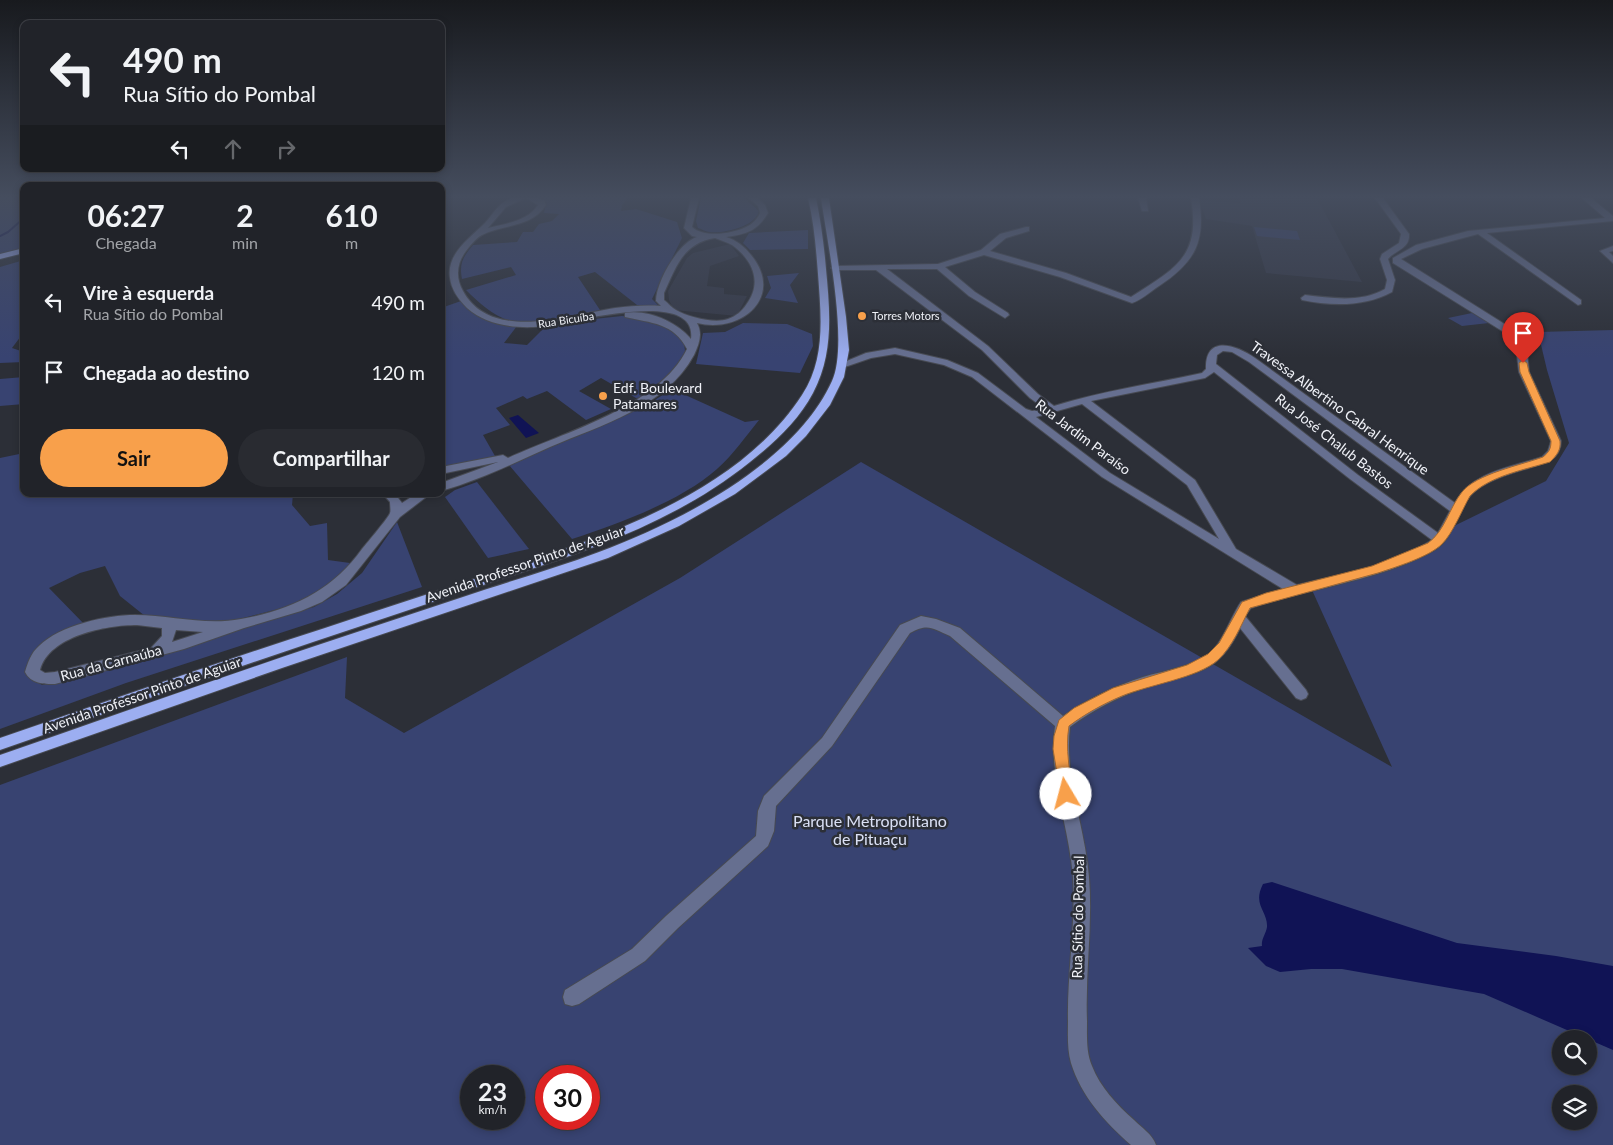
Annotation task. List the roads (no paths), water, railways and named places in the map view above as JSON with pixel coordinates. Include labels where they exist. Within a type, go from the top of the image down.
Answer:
[{"type":"main road","points":[[0,257],[19,251]]},
{"type":"main road","name":"Avenida Professor Pinto de Aguiar","points":[[0,744],[597,543],[665,513],[718,482],[764,446],[783,427],[808,394],[819,368],[824,349],[826,317],[820,251]]},
{"type":"main road","name":"Avenida Professor Pinto de Aguiar","points":[[0,761],[278,664],[564,569],[645,537],[704,508],[782,454],[807,429],[826,405],[839,377],[844,342],[833,251]]},
{"type":"main road","points":[[0,263],[20,258]]},
{"type":"street","name":"Rua Bicuíba","points":[[461,251],[450,279],[471,308],[498,321],[521,324],[548,324],[603,314],[672,311],[685,316],[696,328]]},
{"type":"street","points":[[672,311],[660,301],[660,293],[682,251]]},
{"type":"street","points":[[685,316],[711,323],[728,322],[740,317],[750,306],[759,291],[760,278],[756,267],[743,251]]},
{"type":"street","points":[[835,268],[939,266],[984,252],[1063,275],[1132,300],[1175,270],[1189,257],[1191,251]]},
{"type":"street","points":[[1305,298],[1363,300],[1374,298],[1389,290],[1391,280],[1384,259],[1392,251]]},
{"type":"street","points":[[572,997],[618,971],[645,950],[664,933],[672,922],[762,841],[767,835],[765,814],[770,801],[826,742],[905,629],[913,624],[921,621],[931,622],[955,632],[1063,724],[1092,704],[1118,692],[1192,668],[1213,658],[1223,647],[1246,605],[1394,564],[1432,546],[1440,540],[1466,494],[1477,484],[1546,459],[1556,448],[1556,441],[1524,372],[1519,337],[1396,260],[1410,251]]},
{"type":"street","points":[[1507,251],[1578,302]]},
{"type":"street","points":[[1604,251],[1613,261]]},
{"type":"street","points":[[939,266],[972,294],[1004,315]]},
{"type":"street","points":[[878,267],[985,348],[1034,396],[1052,410]]},
{"type":"street","name":"Rua Bicuíba","points":[[643,313],[681,332]]},
{"type":"street","points":[[681,332],[689,332],[696,328]]},
{"type":"street","points":[[445,486],[461,482],[507,464],[648,397],[679,372],[692,350],[696,328]]},
{"type":"street","points":[[681,332],[692,350]]},
{"type":"street","name":"Travessa Albertino Cabral Henrique","points":[[1211,365],[1212,355],[1215,352],[1228,349],[1242,353],[1457,510]]},
{"type":"street","name":"Rua Jardim Paraíso","points":[[842,365],[880,352],[895,351],[947,362],[975,375],[1106,475],[1296,591]]},
{"type":"street","points":[[1025,412],[1037,414],[1083,400],[1205,375],[1209,373],[1211,365]]},
{"type":"street","name":"Rua José Chalub Bastos","points":[[1211,365],[1354,478],[1440,540]]},
{"type":"street","points":[[1012,403],[1034,396]]},
{"type":"street","points":[[1083,400],[1191,483],[1224,540],[1236,554]]},
{"type":"street","points":[[445,470],[537,449]]},
{"type":"street","points":[[459,468],[464,474],[461,482]]},
{"type":"street","points":[[392,497],[396,501],[396,513]]},
{"type":"street","name":"Rua da Carnaúba","points":[[240,624],[192,626],[130,620],[84,628],[45,648],[36,657],[32,672],[36,677],[43,679],[55,678],[156,651],[301,607],[328,592],[352,572],[396,513],[405,504],[418,497]]},
{"type":"street","points":[[1239,618],[1300,694]]},
{"type":"street","points":[[156,651],[168,637],[171,630],[168,624]]},
{"type":"street","name":"Rua Sítio do Pombal","points":[[1063,724],[1060,749],[1062,772],[1078,846],[1081,878],[1077,988],[1078,1046],[1082,1064],[1096,1094],[1126,1128],[1146,1145]]},
{"type":"place","name":"Torres Motors","points":[[862,316]]},
{"type":"place","name":"Edf. Boulevard Patamares","points":[[603,396]]},
{"type":"park label","name":"Parque Metropolitano de Pituaçu","points":[[870,830]]}]
